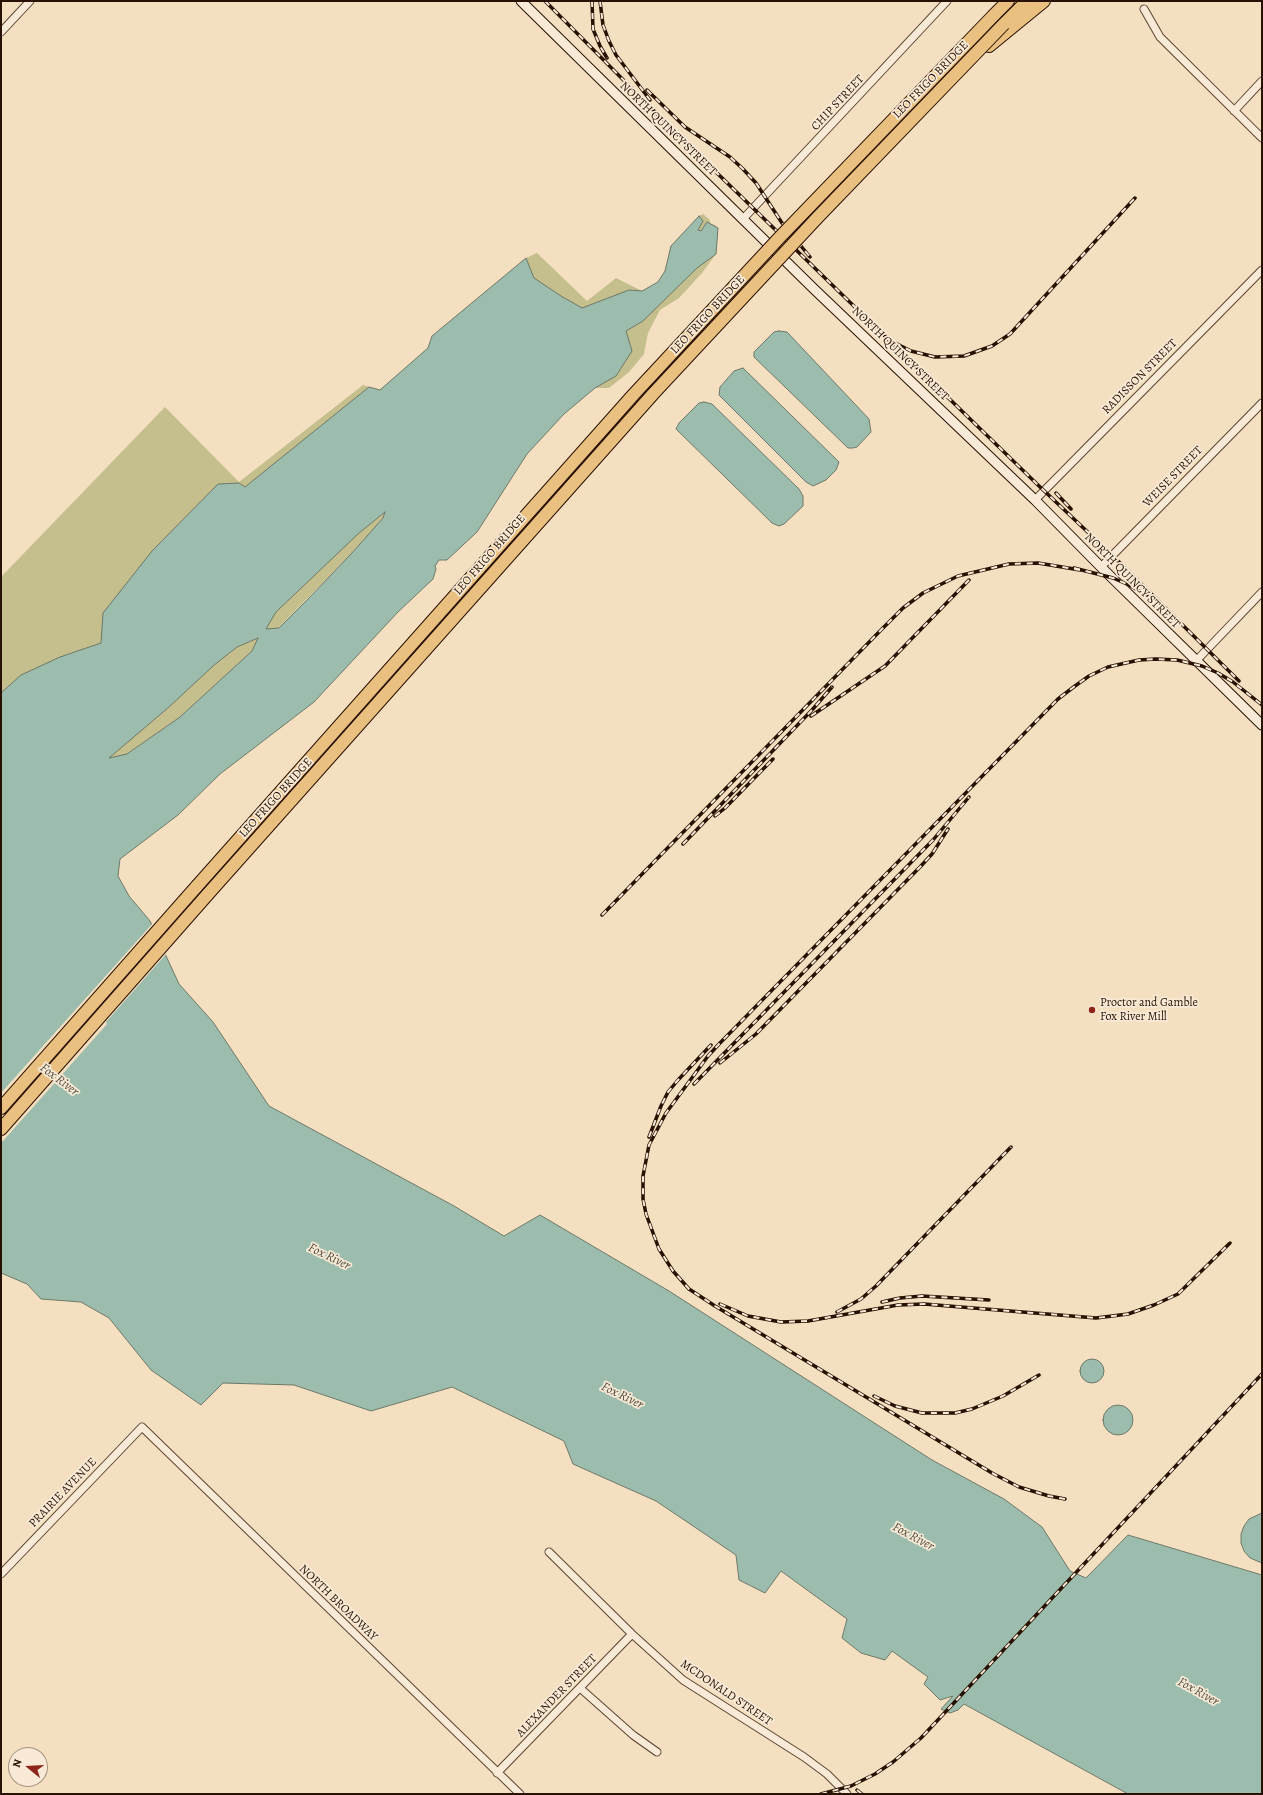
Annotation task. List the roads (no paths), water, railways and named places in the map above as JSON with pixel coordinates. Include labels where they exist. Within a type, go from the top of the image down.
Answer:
[{"type":"highway","name":"LEO FRIGO BRIDGE","points":[[1,1108],[634,394],[786,231],[1008,1]]},
{"type":"highway","points":[[1007,27],[1027,1]]},
{"type":"highway","points":[[1,1129],[102,1013],[653,394],[803,232],[957,73],[1007,27],[1044,1]]},
{"type":"street","points":[[1,32],[30,1]]},
{"type":"street","name":"NORTH QUINCY STREET","points":[[521,1],[743,219],[1035,500],[1262,725]]},
{"type":"street","name":"CHIP STREET","points":[[743,219],[947,1]]},
{"type":"street","points":[[1144,9],[1160,37],[1262,138]]},
{"type":"street","points":[[1234,111],[1262,81]]},
{"type":"street","name":"RADISSON STREET","points":[[1035,500],[1262,270]]},
{"type":"street","name":"WEISE STREET","points":[[1101,567],[1262,403]]},
{"type":"street","points":[[1196,661],[1262,592]]},
{"type":"street","name":"PRAIRIE AVENUE","points":[[1,1574],[142,1427]]},
{"type":"street","name":"NORTH BROADWAY","points":[[142,1427],[520,1794]]},
{"type":"street","name":"MCDONALD STREET","points":[[549,1552],[632,1634],[683,1680],[804,1757],[827,1774],[847,1794]]},
{"type":"street","name":"ALEXANDER STREET","points":[[497,1773],[632,1634]]},
{"type":"street","points":[[580,1688],[633,1735],[657,1752]]},
{"type":"water","name":"Fox River","points":[[699,216],[703,221],[698,230],[701,231],[707,222],[718,228],[716,254],[697,268],[643,321],[626,331],[632,351],[616,376],[595,388],[564,414],[527,454],[477,532],[447,560],[439,560],[435,566],[436,569],[433,579],[398,612],[314,702],[220,774],[178,815],[120,859],[118,876],[129,896],[150,921],[179,984],[213,1022],[269,1106],[454,1206],[504,1236],[540,1215],[669,1291],[932,1460],[1004,1499],[1042,1527],[1070,1571],[1086,1578],[1128,1535],[1262,1575],[1262,1794],[1128,1794],[964,1704],[958,1710],[950,1713],[941,1709],[953,1696],[940,1700],[924,1684],[928,1677],[892,1651],[885,1660],[861,1653],[842,1638],[847,1619],[781,1571],[765,1593],[739,1580],[736,1555],[656,1501],[573,1464],[564,1441],[452,1387],[371,1411],[294,1385],[223,1383],[201,1405],[151,1370],[109,1318],[81,1302],[41,1299],[27,1284],[1,1273],[1,693],[21,675],[60,657],[101,643],[103,613],[152,551],[218,484],[239,483],[245,487],[369,387],[380,390],[428,348],[432,336],[526,258],[534,278],[582,308],[629,290],[642,291],[658,282],[665,271],[671,246]],"holes":[[[385,512],[383,518],[352,553],[279,628],[266,629],[276,612],[358,534]],[[258,638],[252,651],[180,717],[127,754],[109,758],[169,707],[213,666],[237,647]]]},
{"type":"water","points":[[774,332],[787,332],[869,419],[871,432],[857,447],[848,448],[754,357],[754,352]]},
{"type":"water","points":[[743,368],[839,462],[836,470],[826,480],[813,486],[806,482],[719,395],[720,387],[734,371]]},
{"type":"water","points":[[704,402],[712,404],[799,489],[803,496],[803,506],[784,524],[779,526],[772,523],[676,429],[679,423],[699,403]]},
{"type":"water","points":[[1092,1359],[1100,1363],[1104,1371],[1100,1379],[1092,1383],[1084,1379],[1080,1371],[1084,1363]]},
{"type":"water","points":[[1118,1405],[1129,1409],[1133,1420],[1129,1431],[1118,1435],[1107,1431],[1103,1420],[1107,1409]]},
{"type":"water","points":[[1262,1513],[1262,1563],[1250,1558],[1244,1551],[1241,1543],[1241,1534],[1249,1519]]},
{"type":"railway","points":[[545,1],[682,139],[1112,555],[1239,681]]},
{"type":"railway","points":[[592,1],[593,29],[607,58]]},
{"type":"railway","points":[[600,1],[603,25],[616,55],[650,100]]},
{"type":"railway","points":[[647,90],[685,127],[730,157],[743,169],[756,183],[782,223],[810,257]]},
{"type":"railway","points":[[895,343],[911,351],[935,357],[964,356],[992,346],[1010,334],[1135,198]]},
{"type":"railway","points":[[1056,493],[1071,509]]},
{"type":"railway","points":[[602,915],[880,631],[903,608],[923,593],[958,576],[1009,564],[1038,563],[1080,570]]},
{"type":"railway","points":[[1074,568],[1113,578],[1147,595]]},
{"type":"railway","points":[[811,716],[885,666],[969,580]]},
{"type":"railway","points":[[1065,1499],[1019,1487],[992,1473],[689,1289],[673,1271],[659,1249],[646,1214],[643,1199],[643,1176],[649,1145],[666,1113],[708,1056],[720,1043],[1058,699],[1075,686],[1089,676],[1108,667],[1139,660],[1177,660],[1202,666],[1218,673],[1233,682],[1262,705]]},
{"type":"railway","points":[[683,844],[812,710],[832,687]]},
{"type":"railway","points":[[715,816],[725,808],[773,759]]},
{"type":"railway","points":[[694,1084],[933,840],[969,797]]},
{"type":"railway","points":[[720,1063],[756,1034],[920,867],[932,854],[948,829]]},
{"type":"railway","points":[[649,1137],[668,1092],[711,1045]]},
{"type":"railway","points":[[837,1312],[861,1299],[876,1286],[1011,1147]]},
{"type":"railway","points":[[720,1304],[748,1316],[781,1322],[808,1321],[898,1305],[924,1304],[1096,1318],[1128,1314],[1154,1305],[1178,1294],[1230,1243]]},
{"type":"railway","points":[[882,1302],[900,1298],[922,1296],[989,1300]]},
{"type":"railway","points":[[821,1794],[851,1786],[875,1774],[893,1762],[921,1738],[1262,1374]]},
{"type":"railway","points":[[874,1396],[895,1406],[922,1413],[955,1413],[972,1409],[1003,1396],[1039,1375]]},
{"type":"railway","points":[[857,1790],[862,1794]]},
{"type":"place","name":"Proctor and Gamble Fox River Mill","points":[[1092,1010]]}]
